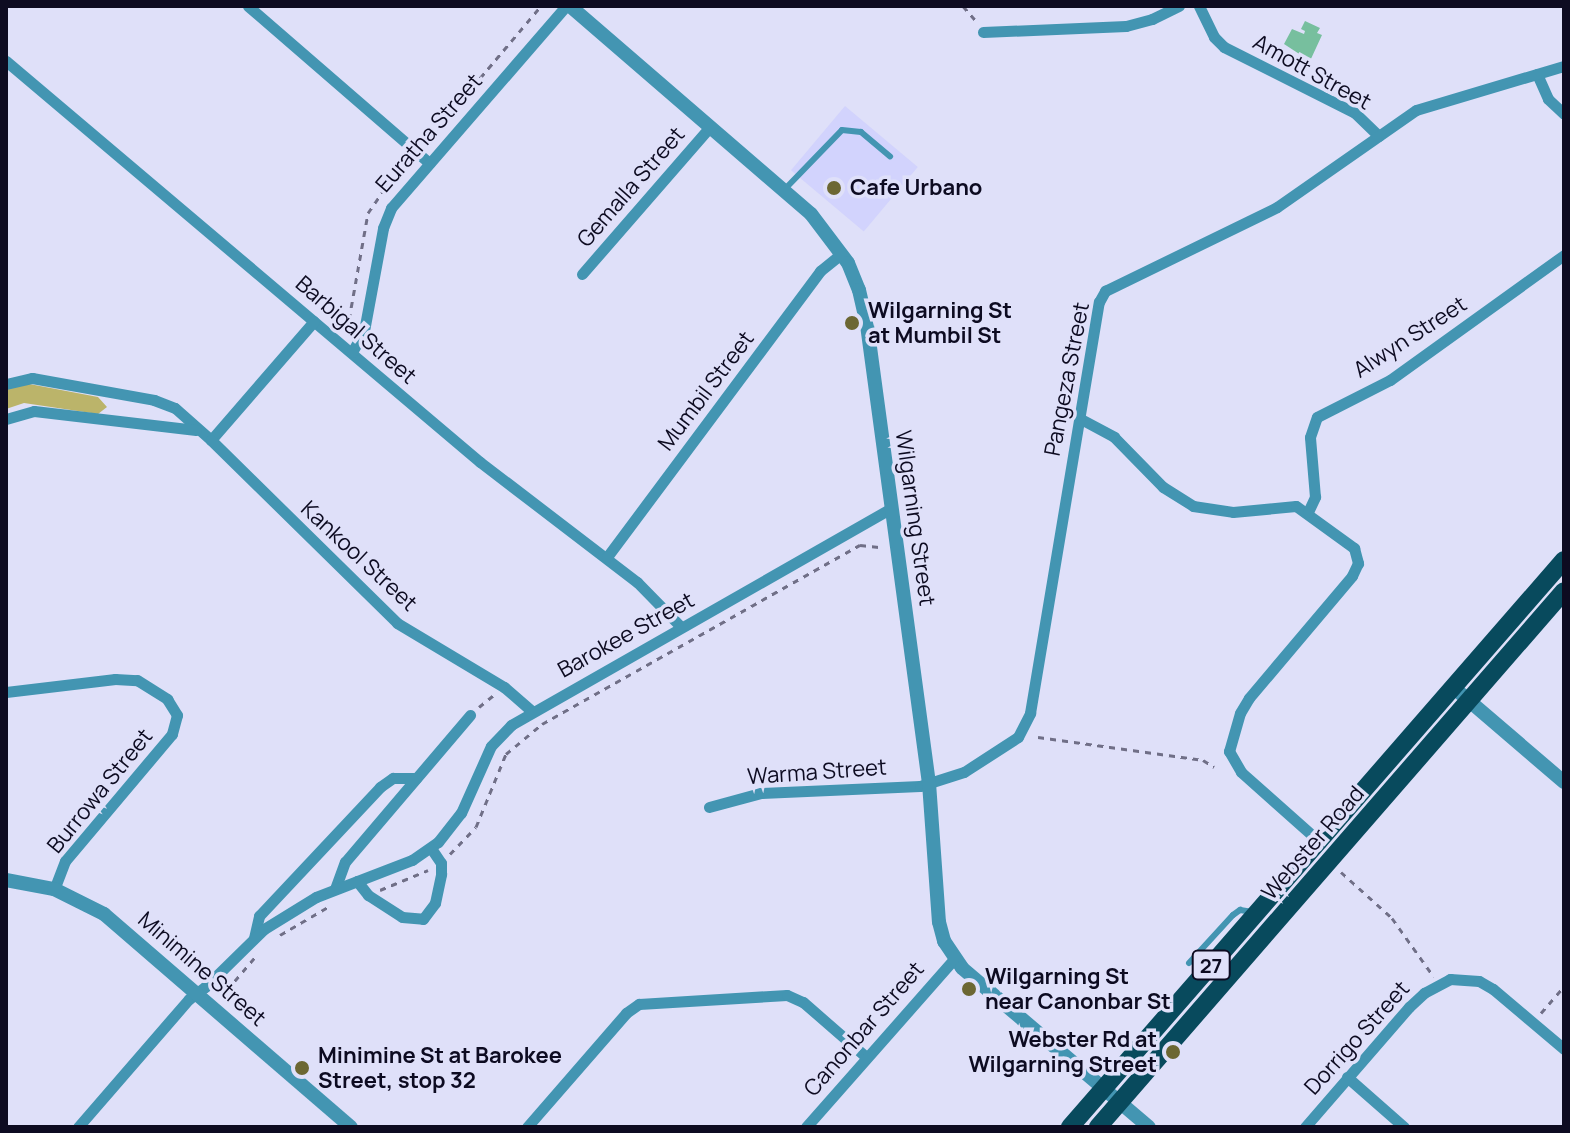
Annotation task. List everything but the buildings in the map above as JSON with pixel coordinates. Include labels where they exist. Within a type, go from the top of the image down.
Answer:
[{"type":"main road","name":"Webster Road","points":[[1070,1127],[1564,560]]},
{"type":"main road","name":"Webster Road","points":[[1098,1127],[1564,591]]},
{"type":"street","points":[[248,6],[429,163]]},
{"type":"street","name":"Euratha Street","points":[[352,352],[364,331],[387,214],[568,6]]},
{"type":"street","name":"Wilgarning Street","points":[[568,6],[784,190],[823,226],[842,253],[864,307],[929,783],[939,922],[954,959],[1149,1127]]},
{"type":"street","points":[[983,32],[1126,26],[1152,19],[1179,6]]},
{"type":"street","name":"Amott Street","points":[[1199,6],[1214,37],[1224,47],[1355,113],[1379,136]]},
{"type":"street","name":"Barbigal Street","points":[[6,61],[508,485],[607,557],[666,608],[681,627]]},
{"type":"street","name":"Pangeza Street","points":[[929,783],[964,772],[1013,741],[1027,724],[1099,302],[1105,291],[1277,207],[1416,110],[1564,66]]},
{"type":"street","points":[[1537,74],[1548,99],[1564,114]]},
{"type":"street","name":"Gemalla Street","points":[[582,274],[710,127]]},
{"type":"street","name":"Mumbil Street","points":[[607,557],[820,271],[842,253]]},
{"type":"street","name":"Alwyn Street","points":[[1308,512],[1315,497],[1310,437],[1317,417],[1390,380],[1564,255]]},
{"type":"street","points":[[211,440],[314,321]]},
{"type":"street","name":"Kankool Street","points":[[6,384],[32,378],[154,400],[175,408],[397,623],[504,687],[532,711]]},
{"type":"street","points":[[6,419],[34,411],[196,430]]},
{"type":"street","points":[[1079,418],[1114,437],[1163,487],[1193,506],[1233,512],[1290,505],[1308,512],[1354,548],[1358,563],[1347,582],[1249,698],[1240,713],[1229,751],[1241,772],[1318,841],[1331,858]]},
{"type":"street","name":"Barokee Street","points":[[78,1127],[197,993],[254,938],[290,912],[335,889],[412,860],[431,848],[461,813],[491,746],[532,711],[892,508]]},
{"type":"street","name":"Burrowa Street","points":[[6,692],[126,679],[152,686],[172,704],[177,715],[172,734],[65,861],[54,889]]},
{"type":"street","points":[[1453,687],[1564,782]]},
{"type":"street","points":[[335,889],[345,862],[470,715]]},
{"type":"street","name":"Barokee Street","points":[[254,938],[259,916],[384,783],[393,778],[416,778]]},
{"type":"street","name":"Warma Street","points":[[709,807],[761,793],[929,783]]},
{"type":"street","points":[[357,881],[368,895],[402,917],[423,919],[434,908],[441,874],[441,863],[431,848]]},
{"type":"street","name":"Minimine Street","points":[[6,880],[54,889],[104,914],[351,1127]]},
{"type":"street","name":"Canonbar Street","points":[[806,1127],[954,959]]},
{"type":"street","name":"Dorrigo Street","points":[[1305,1127],[1409,1007],[1437,984],[1450,979],[1479,981],[1564,1049]]},
{"type":"street","points":[[527,1127],[626,1013],[639,1004],[793,996],[866,1057]]},
{"type":"street","points":[[1347,1077],[1404,1127]]},
{"type":"lane","points":[[784,190],[842,130],[861,132],[890,156]]},
{"type":"lane","name":"Webster Road","points":[[1189,963],[1236,912],[1245,910],[1256,914]]},
{"type":"path","points":[[426,142],[541,6]]},
{"type":"path","points":[[963,6],[983,32]]},
{"type":"path","points":[[450,854],[476,827],[506,754],[542,724],[860,545],[879,547]]},
{"type":"path","points":[[470,715],[504,687]]},
{"type":"path","points":[[1038,737],[1203,760],[1214,767]]},
{"type":"path","points":[[1331,858],[1392,918],[1437,984]]},
{"type":"path","points":[[374,892],[423,875],[434,865]]},
{"type":"path","points":[[273,938],[334,905]]},
{"type":"path","points":[[227,990],[264,948]]},
{"type":"path","points":[[1534,1022],[1564,987]]},
{"type":"shaded area","points":[[845,106],[918,167],[864,231],[791,170]]},
{"type":"shaded area","points":[[24,383],[98,397],[107,407],[98,414],[24,403],[6,409],[6,388]]},
{"type":"place","name":"Cafe Urbano","points":[[834,188]]},
{"type":"place","name":"Wilgarning St at Mumbil St","points":[[852,323]]},
{"type":"place","name":"Wilgarning St near Canonbar St","points":[[969,989]]},
{"type":"place","name":"Webster Rd at Wilgarning Street","points":[[1173,1052]]},
{"type":"place","name":"Minimine St at Barokee Street, stop 32","points":[[302,1068]]}]
